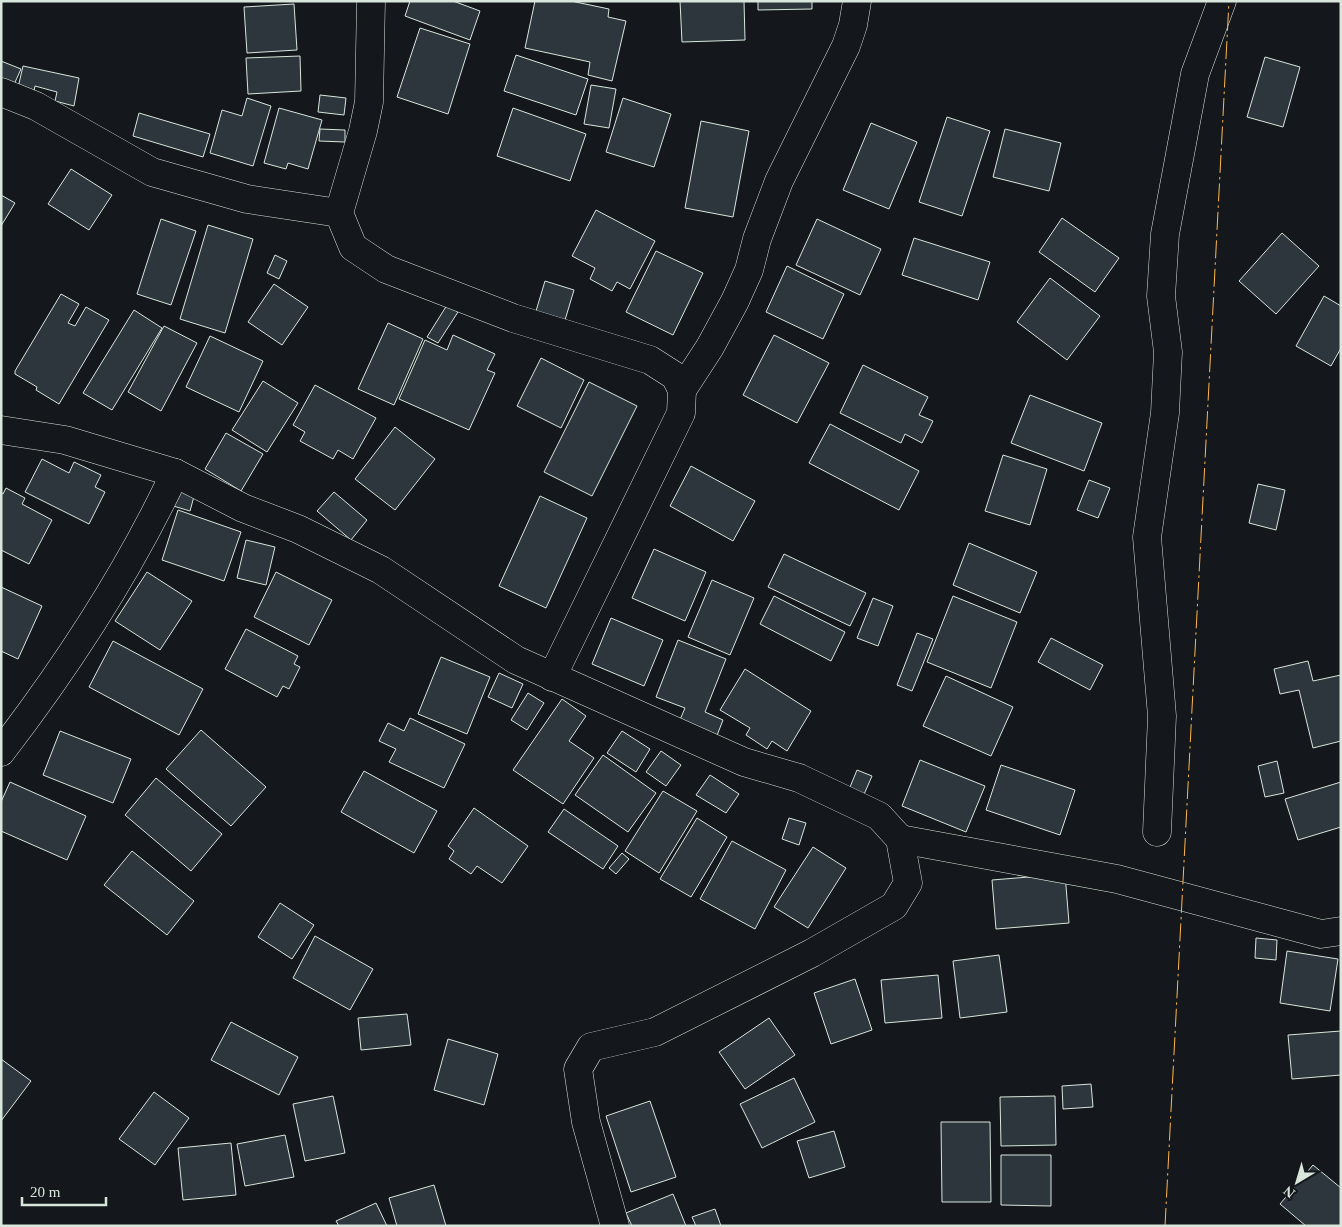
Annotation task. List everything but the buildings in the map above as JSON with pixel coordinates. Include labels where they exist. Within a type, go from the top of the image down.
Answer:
[{"type":"street","points":[[371,1],[369,102],[363,132],[339,213],[353,247],[386,269],[513,318],[650,360],[675,376],[682,390],[681,413],[552,677]]},
{"type":"street","points":[[682,390],[710,347],[735,301],[749,270],[756,239],[779,182],[846,46],[857,1]]},
{"type":"street","points":[[1157,832],[1162,716],[1147,537],[1165,413],[1168,352],[1161,296],[1165,242],[1195,74],[1222,1]]},
{"type":"street","points":[[1,92],[36,106],[152,172],[247,199],[339,213]]},
{"type":"street","points":[[1,430],[65,440],[175,473],[243,508],[298,529],[381,570],[516,660],[744,762],[799,778],[879,816],[900,839],[908,883],[894,906],[820,949],[655,1032],[591,1047],[578,1069],[586,1122],[615,1226]]},
{"type":"street","points":[[1,752],[35,708],[93,620],[160,505],[175,473]]},
{"type":"street","points":[[900,839],[1117,879],[1321,934],[1341,931]]},
{"type":"power","points":[[1165,1226],[1229,1]]}]
